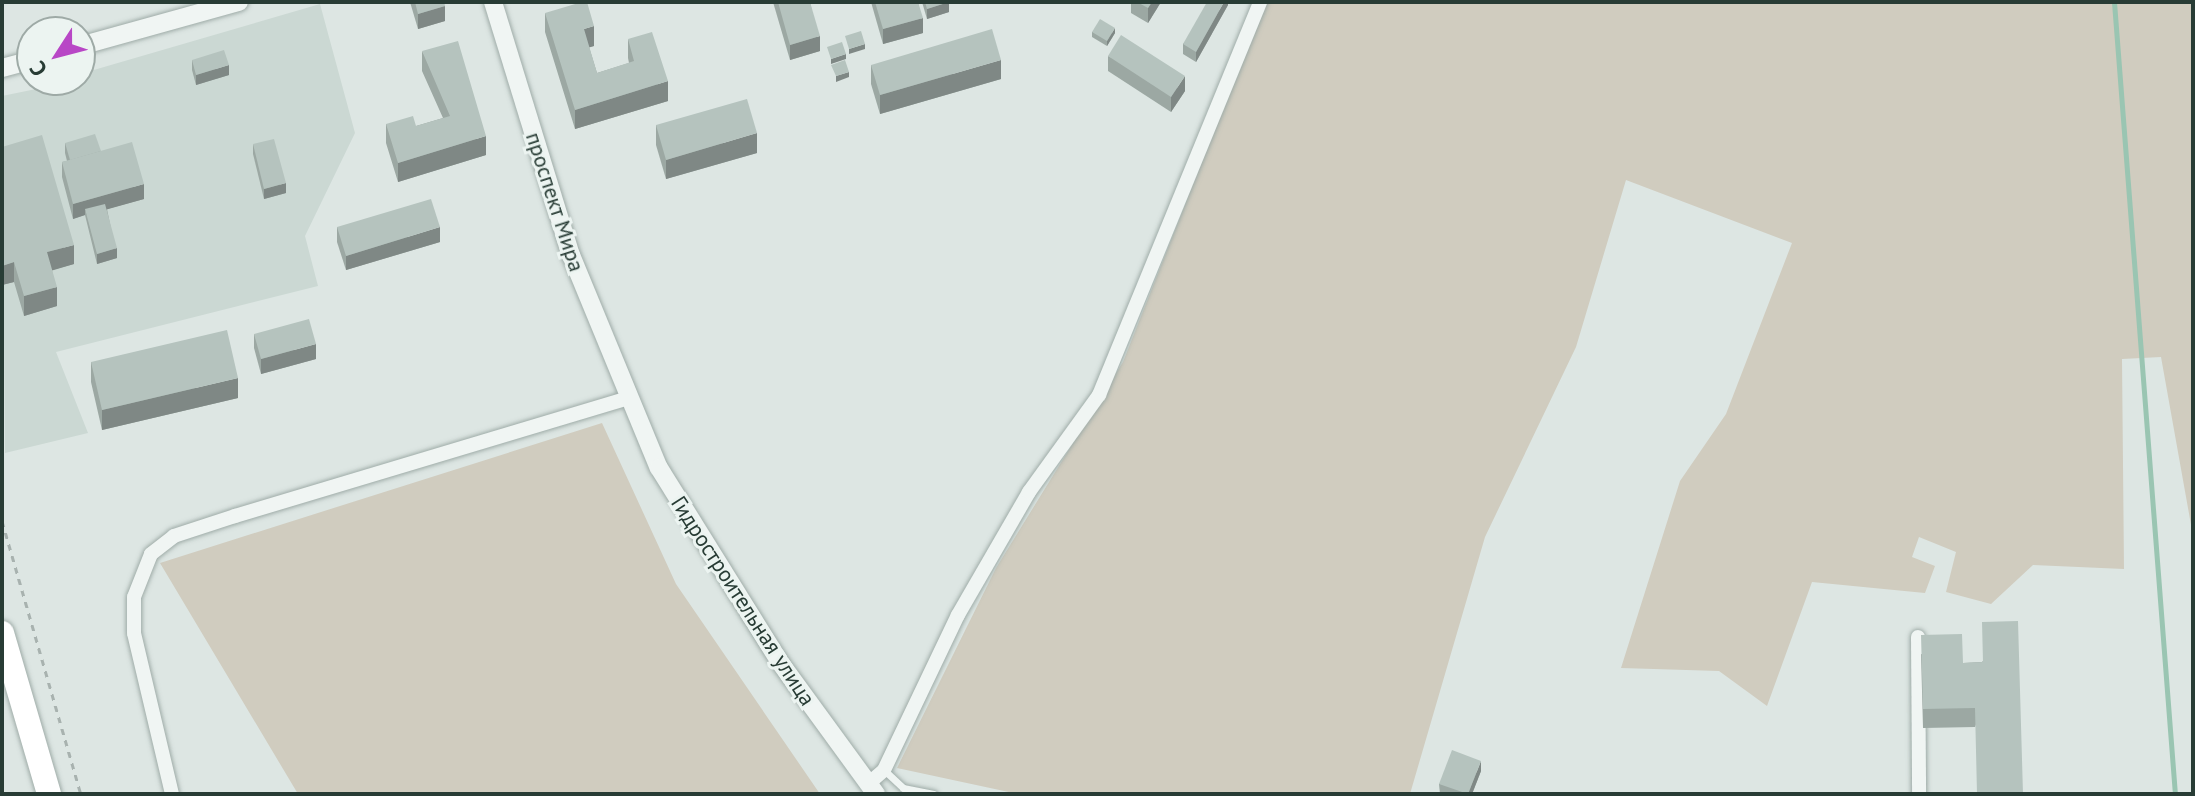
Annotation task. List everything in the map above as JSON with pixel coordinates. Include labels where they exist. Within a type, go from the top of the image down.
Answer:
[{"type":"main road","points":[[2,633],[49,794]]},
{"type":"street","points":[[96,42],[239,2]]},
{"type":"street","name":"проспект Мира","points":[[493,2],[571,255],[628,398]]},
{"type":"street","points":[[872,789],[958,615],[1113,368],[1260,2]]},
{"type":"street","points":[[172,794],[134,633],[134,597],[151,554],[174,536],[235,516],[628,398]]},
{"type":"street","name":"Гидростроительная улица","points":[[628,398],[696,534],[872,789]]},
{"type":"street","points":[[1918,637],[1919,794]]},
{"type":"lane","points":[[884,770],[903,788],[933,794]]},
{"type":"path","points":[[2,521],[81,794]]},
{"type":"shaded area","points":[[1265,2],[2193,2],[2193,536],[2161,357],[2122,359],[2124,569],[2033,565],[1991,604],[1946,592],[1956,552],[1919,537],[1912,557],[1935,566],[1925,593],[1812,582],[1767,706],[1719,671],[1621,668],[1680,481],[1726,414],[1792,243],[1626,180],[1576,347],[1485,537],[1410,794],[1018,794],[897,768],[996,568],[1123,362]]},
{"type":"shaded area","points":[[320,4],[355,133],[305,236],[318,286],[56,352],[88,433],[5,453],[2,96],[16,93],[16,96],[96,96],[96,69]]},
{"type":"shaded area","points":[[602,423],[676,584],[820,794],[298,794],[160,563]]},
{"type":"building","points":[[415,2],[444,2],[445,6],[418,14]]},
{"type":"building","points":[[587,2],[594,26],[584,29],[597,73],[634,61],[628,39],[652,32],[668,81],[575,110],[545,13]]},
{"type":"building","points":[[778,2],[810,2],[820,36],[790,45]]},
{"type":"building","points":[[875,2],[918,2],[923,18],[883,29]]},
{"type":"building","points":[[925,2],[949,2],[927,9]]},
{"type":"building","points":[[1137,2],[1152,2],[1148,8]]},
{"type":"building","points":[[1207,2],[1224,2],[1196,52],[1183,44]]},
{"type":"building","points":[[1100,19],[1115,28],[1107,41],[1092,32]]},
{"type":"building","points":[[992,29],[1001,60],[880,95],[871,65]]},
{"type":"building","points":[[861,31],[865,44],[849,49],[845,36]]},
{"type":"building","points":[[1121,35],[1185,76],[1171,97],[1108,56]]},
{"type":"building","points":[[458,41],[486,136],[398,163],[386,124],[413,116],[416,126],[450,116],[422,51]]},
{"type":"building","points":[[842,42],[846,54],[831,59],[827,47]]},
{"type":"building","points":[[224,50],[229,65],[196,75],[192,60]]},
{"type":"building","points":[[845,60],[849,72],[836,76],[831,65]]},
{"type":"building","points":[[747,99],[757,133],[666,160],[656,125]]},
{"type":"building","points":[[95,134],[101,151],[70,160],[65,143]]},
{"type":"building","points":[[42,135],[74,245],[47,252],[57,287],[24,296],[14,262],[2,266],[2,147]]},
{"type":"building","points":[[274,139],[286,183],[264,189],[253,144]]},
{"type":"building","points":[[132,142],[144,184],[73,204],[62,162]]},
{"type":"building","points":[[431,199],[440,227],[346,256],[337,227]]},
{"type":"building","points":[[105,204],[117,248],[97,254],[85,209]]},
{"type":"building","points":[[309,319],[316,344],[261,359],[254,334]]},
{"type":"building","points":[[227,330],[238,378],[102,410],[91,362]]},
{"type":"building","points":[[2018,621],[2023,794],[1977,794],[1975,708],[1923,709],[1921,635],[1962,634],[1963,663],[1983,662],[1982,622]]},
{"type":"building","points":[[1452,750],[1481,761],[1468,794],[1439,784]]},
{"type":"waterway","points":[[2114,2],[2175,794]]}]
